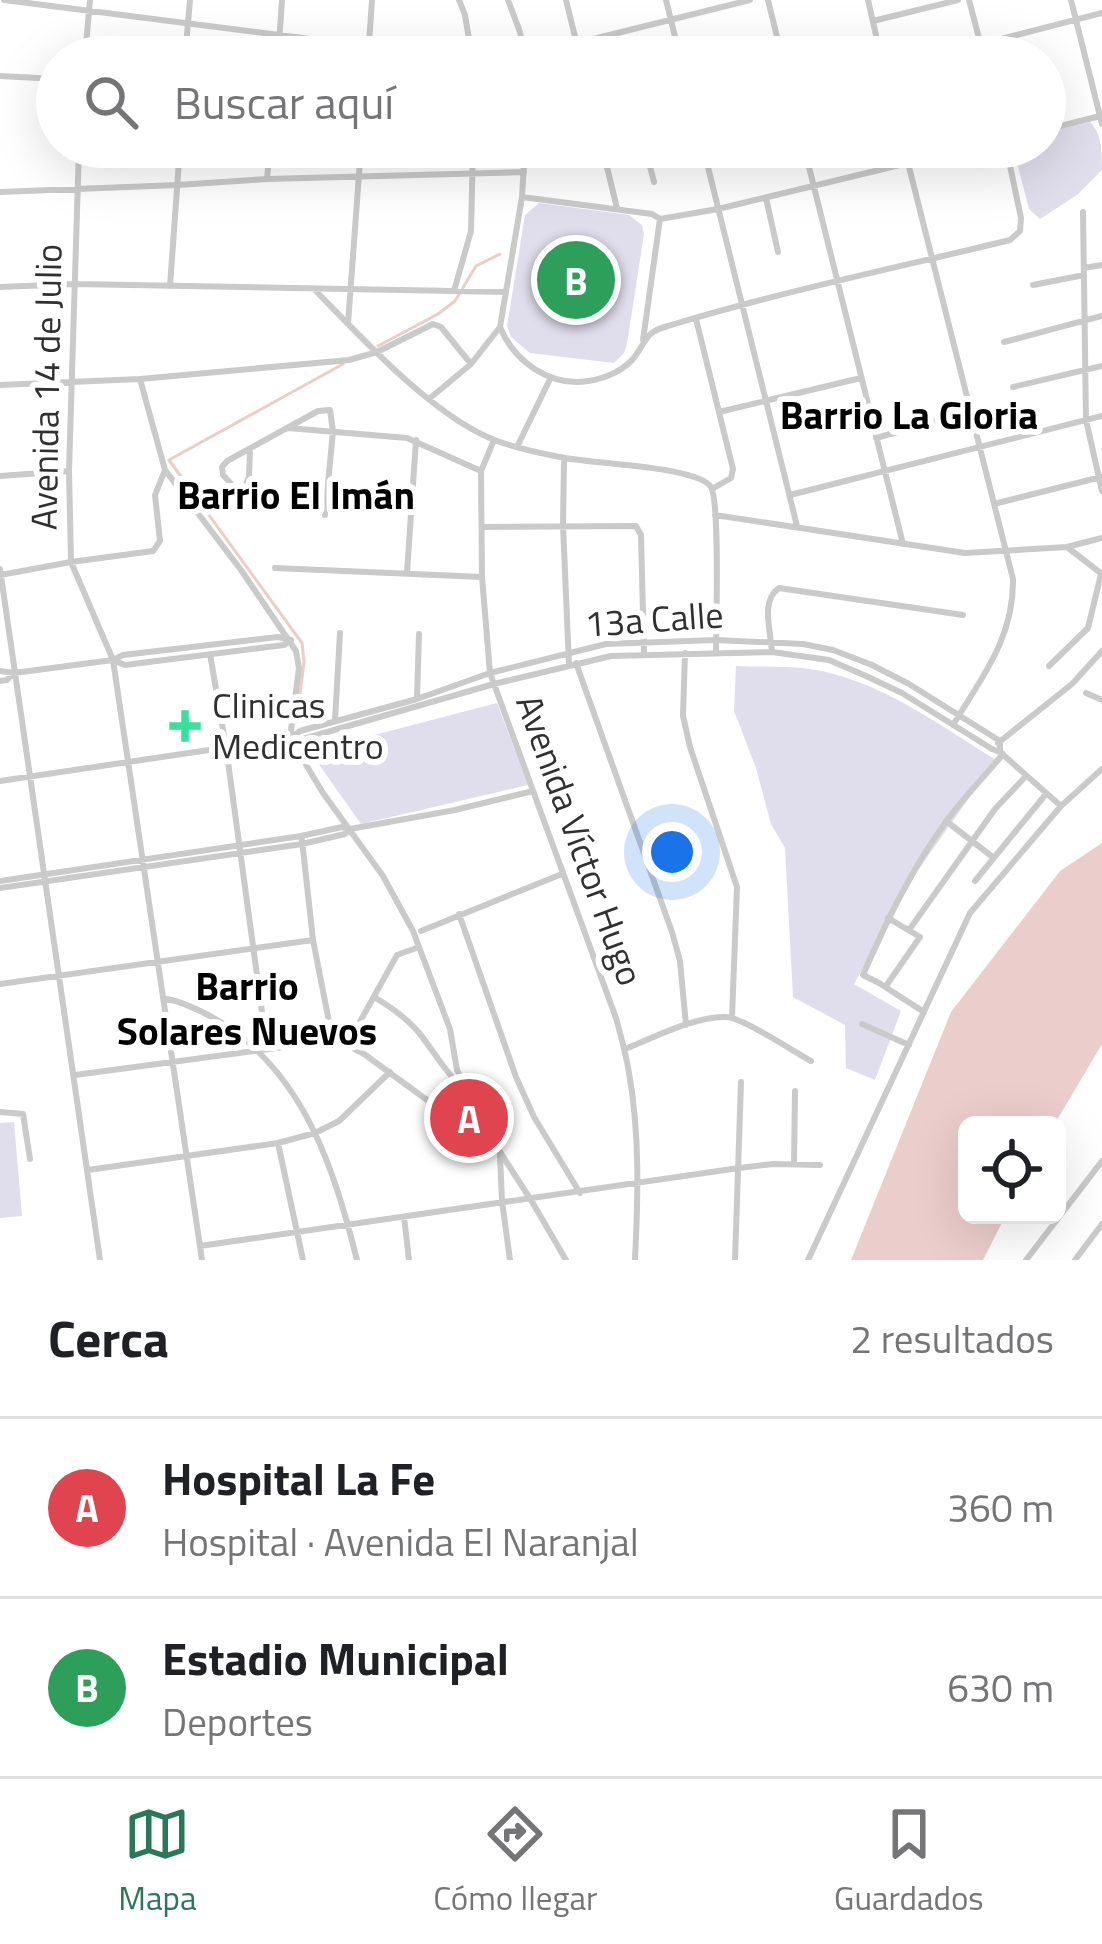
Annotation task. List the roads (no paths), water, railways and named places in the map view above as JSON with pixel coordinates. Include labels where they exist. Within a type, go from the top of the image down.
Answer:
[{"type":"street","points":[[4,0],[278,36],[282,0]]},
{"type":"street","points":[[87,36],[89,0]]},
{"type":"street","points":[[186,36],[190,0]]},
{"type":"street","points":[[370,36],[372,0]]},
{"type":"street","points":[[459,0],[468,36]]},
{"type":"street","points":[[508,0],[521,36]]},
{"type":"street","points":[[566,0],[574,36]]},
{"type":"street","points":[[666,0],[675,36]]},
{"type":"street","points":[[603,36],[750,0]]},
{"type":"street","points":[[768,0],[777,36]]},
{"type":"street","points":[[868,0],[876,36]]},
{"type":"street","points":[[873,21],[958,0]]},
{"type":"street","points":[[969,0],[978,36]]},
{"type":"street","points":[[1066,126],[1101,119],[1070,0]]},
{"type":"street","points":[[1012,36],[1102,13]]},
{"type":"street","points":[[0,76],[36,78]]},
{"type":"street","name":"Avenida 14 de Julio","points":[[78,168],[71,562],[112,661],[202,1260]]},
{"type":"street","points":[[170,286],[179,168]]},
{"type":"street","points":[[267,179],[268,168]]},
{"type":"street","points":[[348,324],[359,168]]},
{"type":"street","points":[[454,291],[471,232],[478,168]]},
{"type":"street","points":[[429,399],[470,364],[500,327],[524,168]]},
{"type":"street","points":[[607,168],[617,209]]},
{"type":"street","points":[[650,168],[654,182]]},
{"type":"street","points":[[708,168],[797,526]]},
{"type":"street","points":[[809,168],[903,544]]},
{"type":"street","points":[[522,196],[660,218],[718,209],[885,168]]},
{"type":"street","points":[[910,168],[1012,578],[1010,623],[952,725]]},
{"type":"street","points":[[643,340],[656,330],[742,305],[1010,240],[1020,231],[1021,218],[1010,168]]},
{"type":"street","points":[[0,192],[524,172]]},
{"type":"street","points":[[766,198],[778,252]]},
{"type":"street","points":[[1083,212],[1086,420],[1102,491]]},
{"type":"street","points":[[500,327],[517,356],[551,377],[590,381],[627,364],[643,340],[660,218]]},
{"type":"street","points":[[1033,285],[1102,265]]},
{"type":"street","points":[[0,286],[506,292]]},
{"type":"street","points":[[314,289],[429,399],[494,440],[564,458],[684,473],[712,489],[716,653]]},
{"type":"street","points":[[1004,342],[1102,316]]},
{"type":"street","points":[[696,319],[733,469],[731,478],[712,489]]},
{"type":"street","points":[[0,386],[349,360],[377,352],[433,324],[441,327],[470,364]]},
{"type":"street","points":[[1013,387],[1102,366]]},
{"type":"street","points":[[518,447],[551,377]]},
{"type":"street","points":[[719,412],[861,378]]},
{"type":"street","points":[[140,379],[165,470],[291,640],[299,668],[290,738],[383,876],[419,947],[450,1029],[457,1070],[566,1260]]},
{"type":"street","points":[[250,451],[248,483],[237,490],[223,476],[227,460],[330,410],[333,431],[325,515]]},
{"type":"street","points":[[876,438],[971,411]]},
{"type":"street","points":[[790,495],[1102,416]]},
{"type":"street","points":[[287,428],[416,440],[481,471]]},
{"type":"street","points":[[407,573],[416,440]]},
{"type":"street","name":"Avenida Víctor Hugo","points":[[494,440],[481,471],[482,577],[490,673],[625,1049],[639,1182],[635,1260]]},
{"type":"street","points":[[564,463],[567,652],[673,932],[686,1025]]},
{"type":"street","points":[[0,476],[69,470]]},
{"type":"street","points":[[100,1260],[0,573],[153,551],[158,545],[155,495],[165,470]]},
{"type":"street","points":[[994,504],[1100,477]]},
{"type":"street","points":[[715,514],[965,554],[1067,547],[1102,538]]},
{"type":"street","points":[[483,527],[636,526],[641,535],[644,653]]},
{"type":"street","points":[[1049,666],[1088,628],[1101,574],[1067,547]]},
{"type":"street","points":[[275,568],[482,577]]},
{"type":"street","points":[[772,652],[768,601],[773,591],[785,587],[963,615]]},
{"type":"street","points":[[337,725],[340,633]]},
{"type":"street","points":[[418,634],[418,703]]},
{"type":"street","points":[[112,661],[125,665],[284,645],[291,640]]},
{"type":"street","points":[[0,670],[14,673],[112,661],[209,644],[291,640]]},
{"type":"street","name":"13a Calle","points":[[418,703],[490,673],[606,644],[772,641],[833,650],[872,664],[1000,741]]},
{"type":"street","points":[[924,1012],[863,976],[888,918],[946,821],[998,752],[1000,741],[1072,684],[1102,651]]},
{"type":"street","name":"13a Calle","points":[[0,781],[290,738],[299,731],[573,664],[644,653],[772,652],[829,660],[902,693],[998,752],[1060,806]]},
{"type":"street","points":[[685,653],[683,716],[737,887],[732,1017]]},
{"type":"street","points":[[211,654],[254,949],[263,1049]]},
{"type":"street","points":[[866,676],[872,664]]},
{"type":"street","points":[[0,681],[14,673]]},
{"type":"street","points":[[1086,693],[1102,700]]},
{"type":"street","points":[[808,1260],[970,913],[1060,806],[1102,770]]},
{"type":"street","points":[[909,930],[995,809],[1027,776]]},
{"type":"street","points":[[0,884],[345,834],[350,829],[533,791]]},
{"type":"street","points":[[975,881],[1046,794]]},
{"type":"street","points":[[946,821],[994,858]]},
{"type":"street","points":[[302,840],[313,940],[332,1037]]},
{"type":"street","points":[[421,931],[563,874]]},
{"type":"street","points":[[459,914],[516,1078],[580,1193]]},
{"type":"street","points":[[886,986],[920,937],[888,918]]},
{"type":"street","points":[[0,984],[313,940]]},
{"type":"street","points":[[347,1046],[397,955],[419,947]]},
{"type":"street","points":[[374,997],[417,1030],[442,1068],[470,1096]]},
{"type":"street","points":[[163,998],[216,1019],[263,1049],[292,1089],[315,1133],[357,1260]]},
{"type":"street","points":[[625,1049],[686,1025],[732,1017],[811,1061]]},
{"type":"street","points":[[862,1024],[909,1045]]},
{"type":"street","points":[[74,1075],[332,1037],[390,1072],[500,1152]]},
{"type":"street","points":[[88,1170],[278,1143],[315,1133],[339,1121],[390,1072]]},
{"type":"street","points":[[735,1260],[740,1082]]},
{"type":"street","points":[[794,1164],[795,1091]]},
{"type":"street","points":[[0,1112],[23,1114],[30,1159]]},
{"type":"street","points":[[278,1143],[303,1260]]},
{"type":"street","points":[[500,1152],[510,1260]]},
{"type":"street","points":[[1026,1260],[1102,1161]]},
{"type":"street","points":[[200,1246],[739,1168],[820,1165]]},
{"type":"street","points":[[404,1217],[409,1260]]},
{"type":"street","points":[[1076,1260],[1102,1224]]},
{"type":"waterway","points":[[378,346],[438,314],[455,301],[476,266],[500,254]]},
{"type":"waterway","points":[[297,719],[302,643],[169,460],[343,364]]},
{"type":"place","name":"Estadio Municipal","points":[[576,280]]},
{"type":"place","name":"Clinicas Medicentro","points":[[185,726]]},
{"type":"place","name":"Hospital La Fe","points":[[469,1118]]},
{"type":"district","name":"Barrio La Gloria","points":[[909,415]]},
{"type":"district","name":"Barrio El Imán","points":[[296,495]]},
{"type":"district","name":"Barrio Solares Nuevos","points":[[247,1008]]}]
